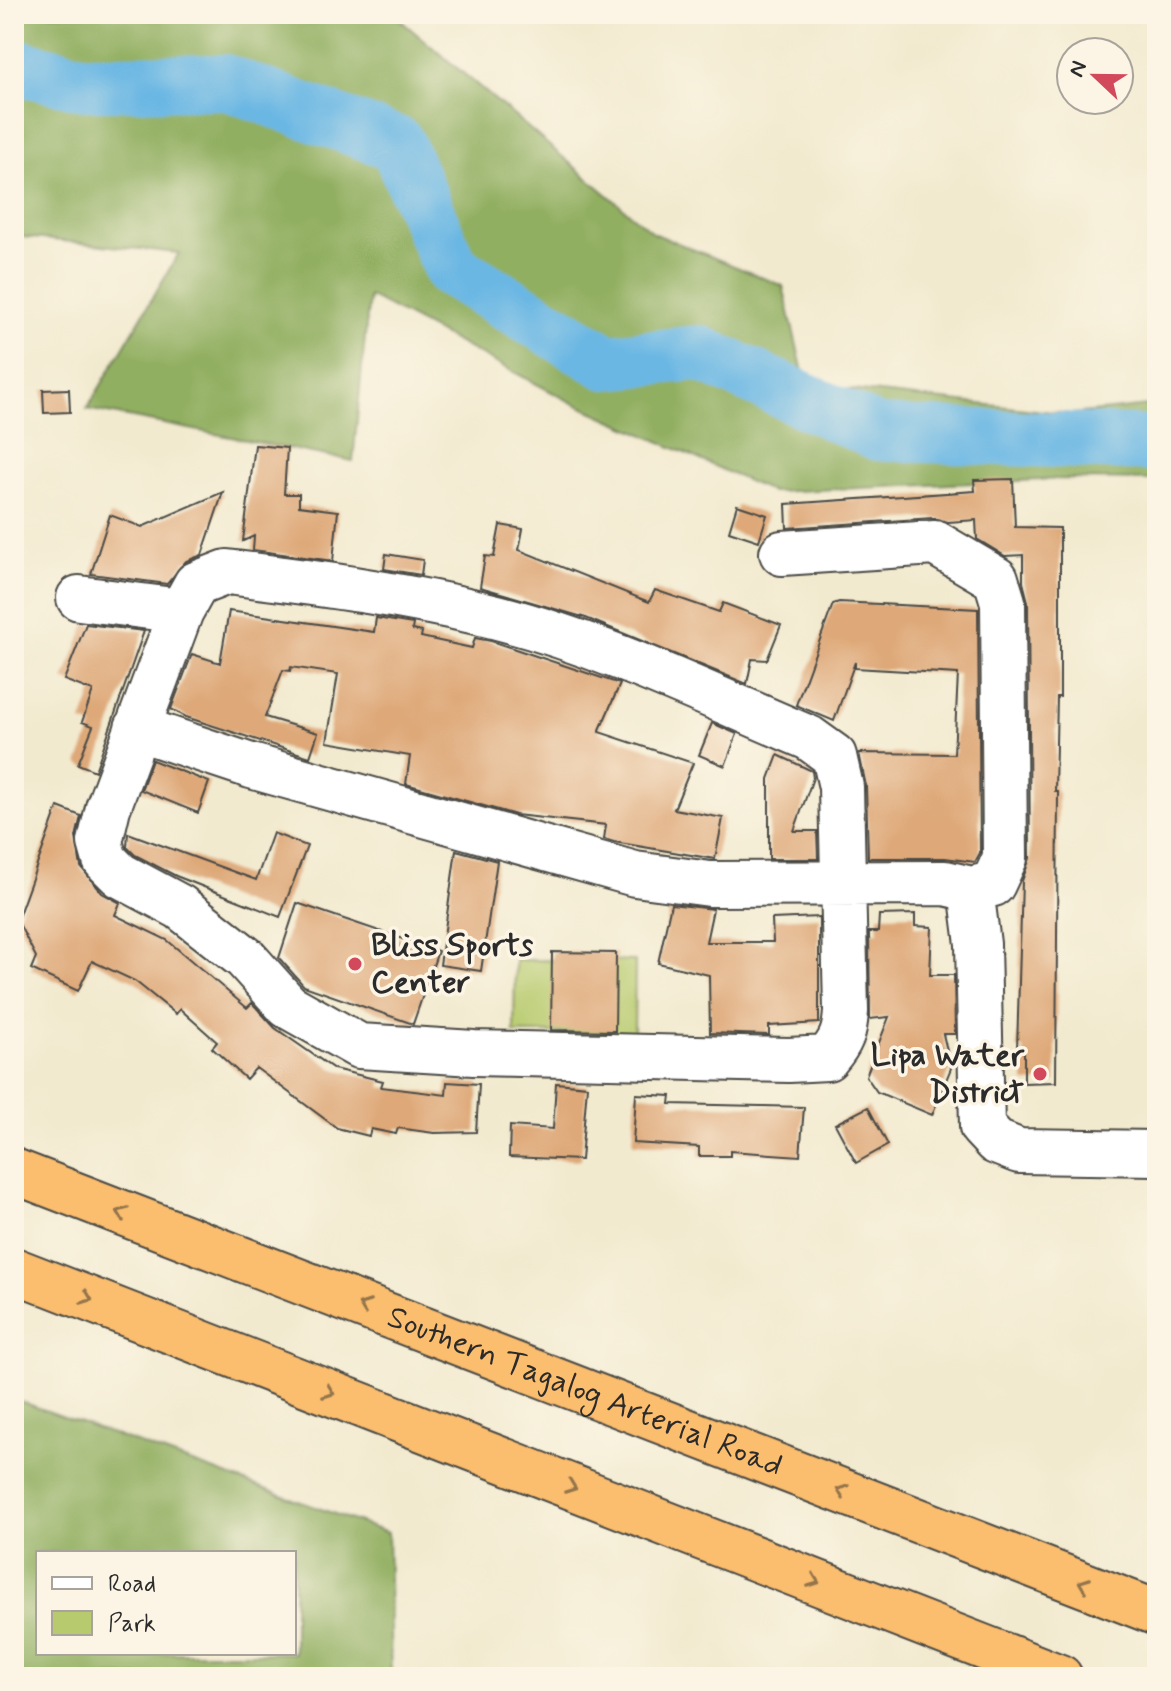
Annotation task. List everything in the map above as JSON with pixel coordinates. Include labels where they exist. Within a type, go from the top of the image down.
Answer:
[{"type":"highway","name":"Southern Tagalog Arterial Road","points":[[14,1171],[1157,1613]]},
{"type":"highway","points":[[14,1270],[1060,1677]]},
{"type":"street","points":[[137,728],[251,766],[635,874],[727,882],[945,883],[971,889],[993,884],[1005,858],[1003,602],[996,579],[935,543],[782,553]]},
{"type":"street","points":[[227,572],[309,582],[496,617],[585,644],[809,738],[834,756],[841,787],[845,1034],[827,1058],[474,1053],[359,1046],[288,1006],[245,958],[180,907],[120,875],[105,860],[100,842],[108,808],[181,611],[196,584],[227,572]]},
{"type":"street","points":[[79,598],[181,611]]},
{"type":"street","points":[[971,889],[978,944],[982,1127],[996,1142],[1019,1151],[1157,1153]]},
{"type":"green space","points":[[14,14],[393,14],[653,233],[783,286],[806,385],[1072,414],[1157,405],[1157,480],[1064,479],[772,492],[571,402],[369,296],[353,461],[87,409],[179,253],[14,236]]},
{"type":"green space","points":[[515,960],[635,961],[634,1033],[514,1033]]},
{"type":"green space","points":[[14,1399],[388,1533],[391,1677],[14,1677]]},
{"type":"building","points":[[69,389],[70,412],[44,413],[43,390]]},
{"type":"building","points":[[255,445],[287,448],[284,494],[299,494],[299,506],[338,511],[333,561],[253,550],[254,536],[243,541]]},
{"type":"building","points":[[1013,479],[1015,527],[1060,528],[1060,697],[1057,697],[1055,791],[1058,791],[1056,1082],[1024,1083],[1024,1049],[1017,1049],[1022,881],[1030,858],[1028,602],[1023,582],[1023,555],[1005,556],[977,539],[976,520],[948,522],[933,518],[787,528],[786,504],[975,491],[974,480]]},
{"type":"building","points":[[223,492],[202,555],[186,561],[167,584],[91,574],[110,515],[142,527]]},
{"type":"building","points":[[737,505],[767,515],[759,541],[729,531]]},
{"type":"building","points":[[500,525],[523,529],[519,550],[649,602],[655,590],[719,612],[723,603],[781,625],[767,660],[752,659],[747,684],[586,618],[480,587],[485,556],[494,557]]},
{"type":"building","points":[[386,554],[423,560],[421,575],[384,569]]},
{"type":"building","points":[[833,604],[978,609],[980,853],[975,862],[945,858],[868,858],[866,786],[859,753],[954,754],[958,674],[855,668],[855,662],[834,721],[796,705]]},
{"type":"building","points":[[229,611],[374,632],[376,618],[413,624],[412,630],[422,632],[421,637],[472,648],[475,638],[491,641],[620,684],[599,732],[693,763],[674,809],[723,818],[715,859],[604,839],[606,825],[516,815],[406,784],[410,756],[327,742],[338,674],[291,667],[290,671],[283,670],[265,717],[318,733],[310,757],[186,717],[171,709],[192,654],[220,663]]},
{"type":"building","points":[[86,624],[144,631],[95,771],[78,764],[93,726],[82,722],[93,691],[64,680]]},
{"type":"building","points":[[712,723],[737,734],[725,766],[699,755]]},
{"type":"building","points":[[778,755],[812,771],[813,778],[794,831],[817,831],[818,859],[769,859],[769,779]]},
{"type":"building","points":[[152,760],[209,782],[198,813],[141,790]]},
{"type":"building","points":[[58,807],[81,816],[76,837],[81,867],[102,893],[120,903],[115,915],[167,940],[247,1008],[252,1003],[275,1028],[334,1069],[383,1081],[381,1087],[446,1095],[447,1082],[479,1084],[476,1132],[434,1133],[398,1128],[396,1134],[371,1129],[369,1136],[337,1128],[256,1068],[246,1079],[212,1048],[217,1042],[180,1009],[176,1014],[135,981],[92,961],[78,991],[31,969],[36,957],[17,920]]},
{"type":"building","points":[[128,833],[256,880],[273,833],[307,846],[280,917],[176,876],[135,855],[127,847]]},
{"type":"building","points":[[456,850],[497,861],[481,971],[440,965]]},
{"type":"building","name":"Bliss Sports Center","points":[[297,903],[438,951],[413,1024],[304,986],[279,958]]},
{"type":"building","points":[[671,904],[713,909],[706,942],[773,942],[772,919],[819,917],[819,1023],[769,1026],[769,1035],[710,1033],[709,975],[658,963]]},
{"type":"building","points":[[915,914],[915,926],[932,927],[930,975],[954,975],[955,1034],[943,1034],[951,1068],[932,1115],[877,1092],[866,1076],[889,1017],[870,1019],[869,932],[878,932],[879,915]]},
{"type":"building","points":[[552,952],[616,953],[615,1031],[551,1030]]},
{"type":"building","points":[[556,1083],[587,1086],[581,1160],[509,1157],[510,1126],[553,1129]]},
{"type":"building","points":[[636,1094],[671,1096],[670,1104],[804,1107],[800,1156],[730,1151],[730,1156],[699,1156],[699,1147],[633,1143]]},
{"type":"building","points":[[868,1107],[888,1145],[856,1163],[835,1124]]},
{"type":"waterway","points":[[14,66],[85,83],[225,82],[397,144],[451,269],[607,362],[699,353],[878,433],[1157,444]]},
{"type":"place","name":"Bliss Sports Center","points":[[355,964]]},
{"type":"place","name":"Lipa Water District","points":[[1040,1074]]}]
